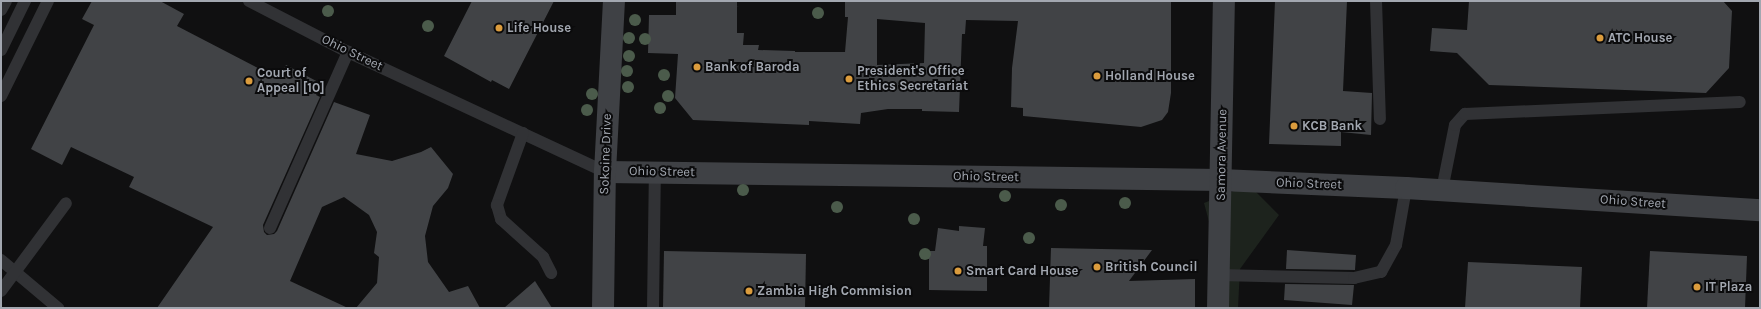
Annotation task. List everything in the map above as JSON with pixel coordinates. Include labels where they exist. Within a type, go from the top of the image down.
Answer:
[{"type":"street","name":"Sokoine Drive","points":[[603,308],[605,172],[614,1]]},
{"type":"street","name":"Samora Avenue","points":[[1218,308],[1222,180],[1224,1]]},
{"type":"street","name":"Ohio Street","points":[[605,172],[1222,180],[1442,190],[1760,210]]},
{"type":"lane","points":[[1,10],[6,1]]},
{"type":"lane","points":[[1,50],[25,1]]},
{"type":"lane","points":[[1,96],[48,1]]},
{"type":"lane","name":"Ohio Street","points":[[249,1],[348,52],[605,172]]},
{"type":"lane","points":[[1376,1],[1380,120]]},
{"type":"lane","points":[[270,228],[348,52]]},
{"type":"lane","points":[[1442,190],[1454,125],[1465,114],[1740,102]]},
{"type":"lane","points":[[524,134],[497,205],[501,220],[543,257],[551,272]]},
{"type":"lane","points":[[653,308],[655,172]]},
{"type":"lane","points":[[1219,275],[1354,278],[1381,272],[1396,245],[1406,188]]},
{"type":"lane","points":[[1,291],[66,203]]},
{"type":"lane","points":[[1,260],[58,308]]},
{"type":"shaded area","points":[[1249,185],[1279,215],[1240,269],[1238,308],[1208,308],[1219,259],[1204,203]]},
{"type":"building","points":[[92,1],[160,1],[184,14],[177,26],[279,79],[286,65],[322,84],[316,95],[320,97],[263,225],[264,232],[267,235],[274,234],[277,231],[334,102],[370,115],[356,154],[392,161],[421,152],[431,147],[453,174],[448,188],[433,206],[425,236],[428,262],[449,292],[468,286],[480,308],[356,308],[377,283],[379,257],[374,253],[377,232],[369,215],[344,197],[322,207],[290,281],[348,308],[157,308],[213,227],[129,187],[134,177],[71,147],[62,165],[31,149],[94,25],[82,19]]},
{"type":"building","name":"Life House","points":[[472,1],[554,1],[509,89],[492,80],[491,82],[444,56]]},
{"type":"building","points":[[676,1],[737,1],[737,33],[744,33],[743,45],[759,45],[758,50],[845,52],[848,17],[845,17],[845,1],[1171,1],[1171,93],[1168,112],[1162,120],[1141,127],[1023,116],[1023,108],[1011,107],[1012,68],[1018,21],[966,20],[965,34],[962,34],[959,112],[922,111],[922,109],[888,109],[861,113],[860,124],[809,121],[809,125],[693,120],[675,98],[678,54],[648,53],[649,15],[676,15]],"holes":[[[877,19],[925,23],[924,63],[877,65]]]},
{"type":"building","points":[[1275,1],[1347,1],[1343,91],[1372,93],[1371,135],[1341,132],[1341,146],[1269,144]]},
{"type":"building","name":"ATC House","points":[[1469,1],[1723,1],[1732,11],[1729,68],[1706,93],[1489,85],[1457,53],[1430,51],[1432,28],[1467,30]]},
{"type":"building","name":"Smart Card House","points":[[959,226],[985,228],[983,246],[987,246],[987,291],[929,290],[929,251],[935,251],[938,228],[959,231]]},
{"type":"building","name":"British Council","points":[[1051,248],[1152,250],[1129,281],[1195,279],[1195,308],[1049,308]]},
{"type":"building","points":[[1287,250],[1356,255],[1355,270],[1286,269]]},
{"type":"building","points":[[664,251],[806,254],[805,308],[663,308]]},
{"type":"building","name":"IT Plaza","points":[[1650,251],[1747,256],[1745,308],[1647,308]]},
{"type":"building","points":[[1468,262],[1582,267],[1580,308],[1465,308]]},
{"type":"building","points":[[535,281],[552,308],[504,308]]},
{"type":"building","points":[[1285,284],[1354,285],[1352,305],[1284,300]]},
{"type":"place","name":"Life House","points":[[499,28]]},
{"type":"place","name":"ATC House","points":[[1600,38]]},
{"type":"place","name":"Bank of Baroda","points":[[697,67]]},
{"type":"place","name":"Holland House","points":[[1097,76]]},
{"type":"place","name":"President's Office Ethics Secretariat","points":[[849,79]]},
{"type":"place","name":"Court of Appeal [10]","points":[[249,81]]},
{"type":"place","name":"KCB Bank","points":[[1294,126]]},
{"type":"place","name":"British Council","points":[[1097,267]]},
{"type":"place","name":"Smart Card House","points":[[958,271]]},
{"type":"place","name":"IT Plaza","points":[[1697,287]]},
{"type":"place","name":"Zambia High Commision","points":[[749,291]]}]
